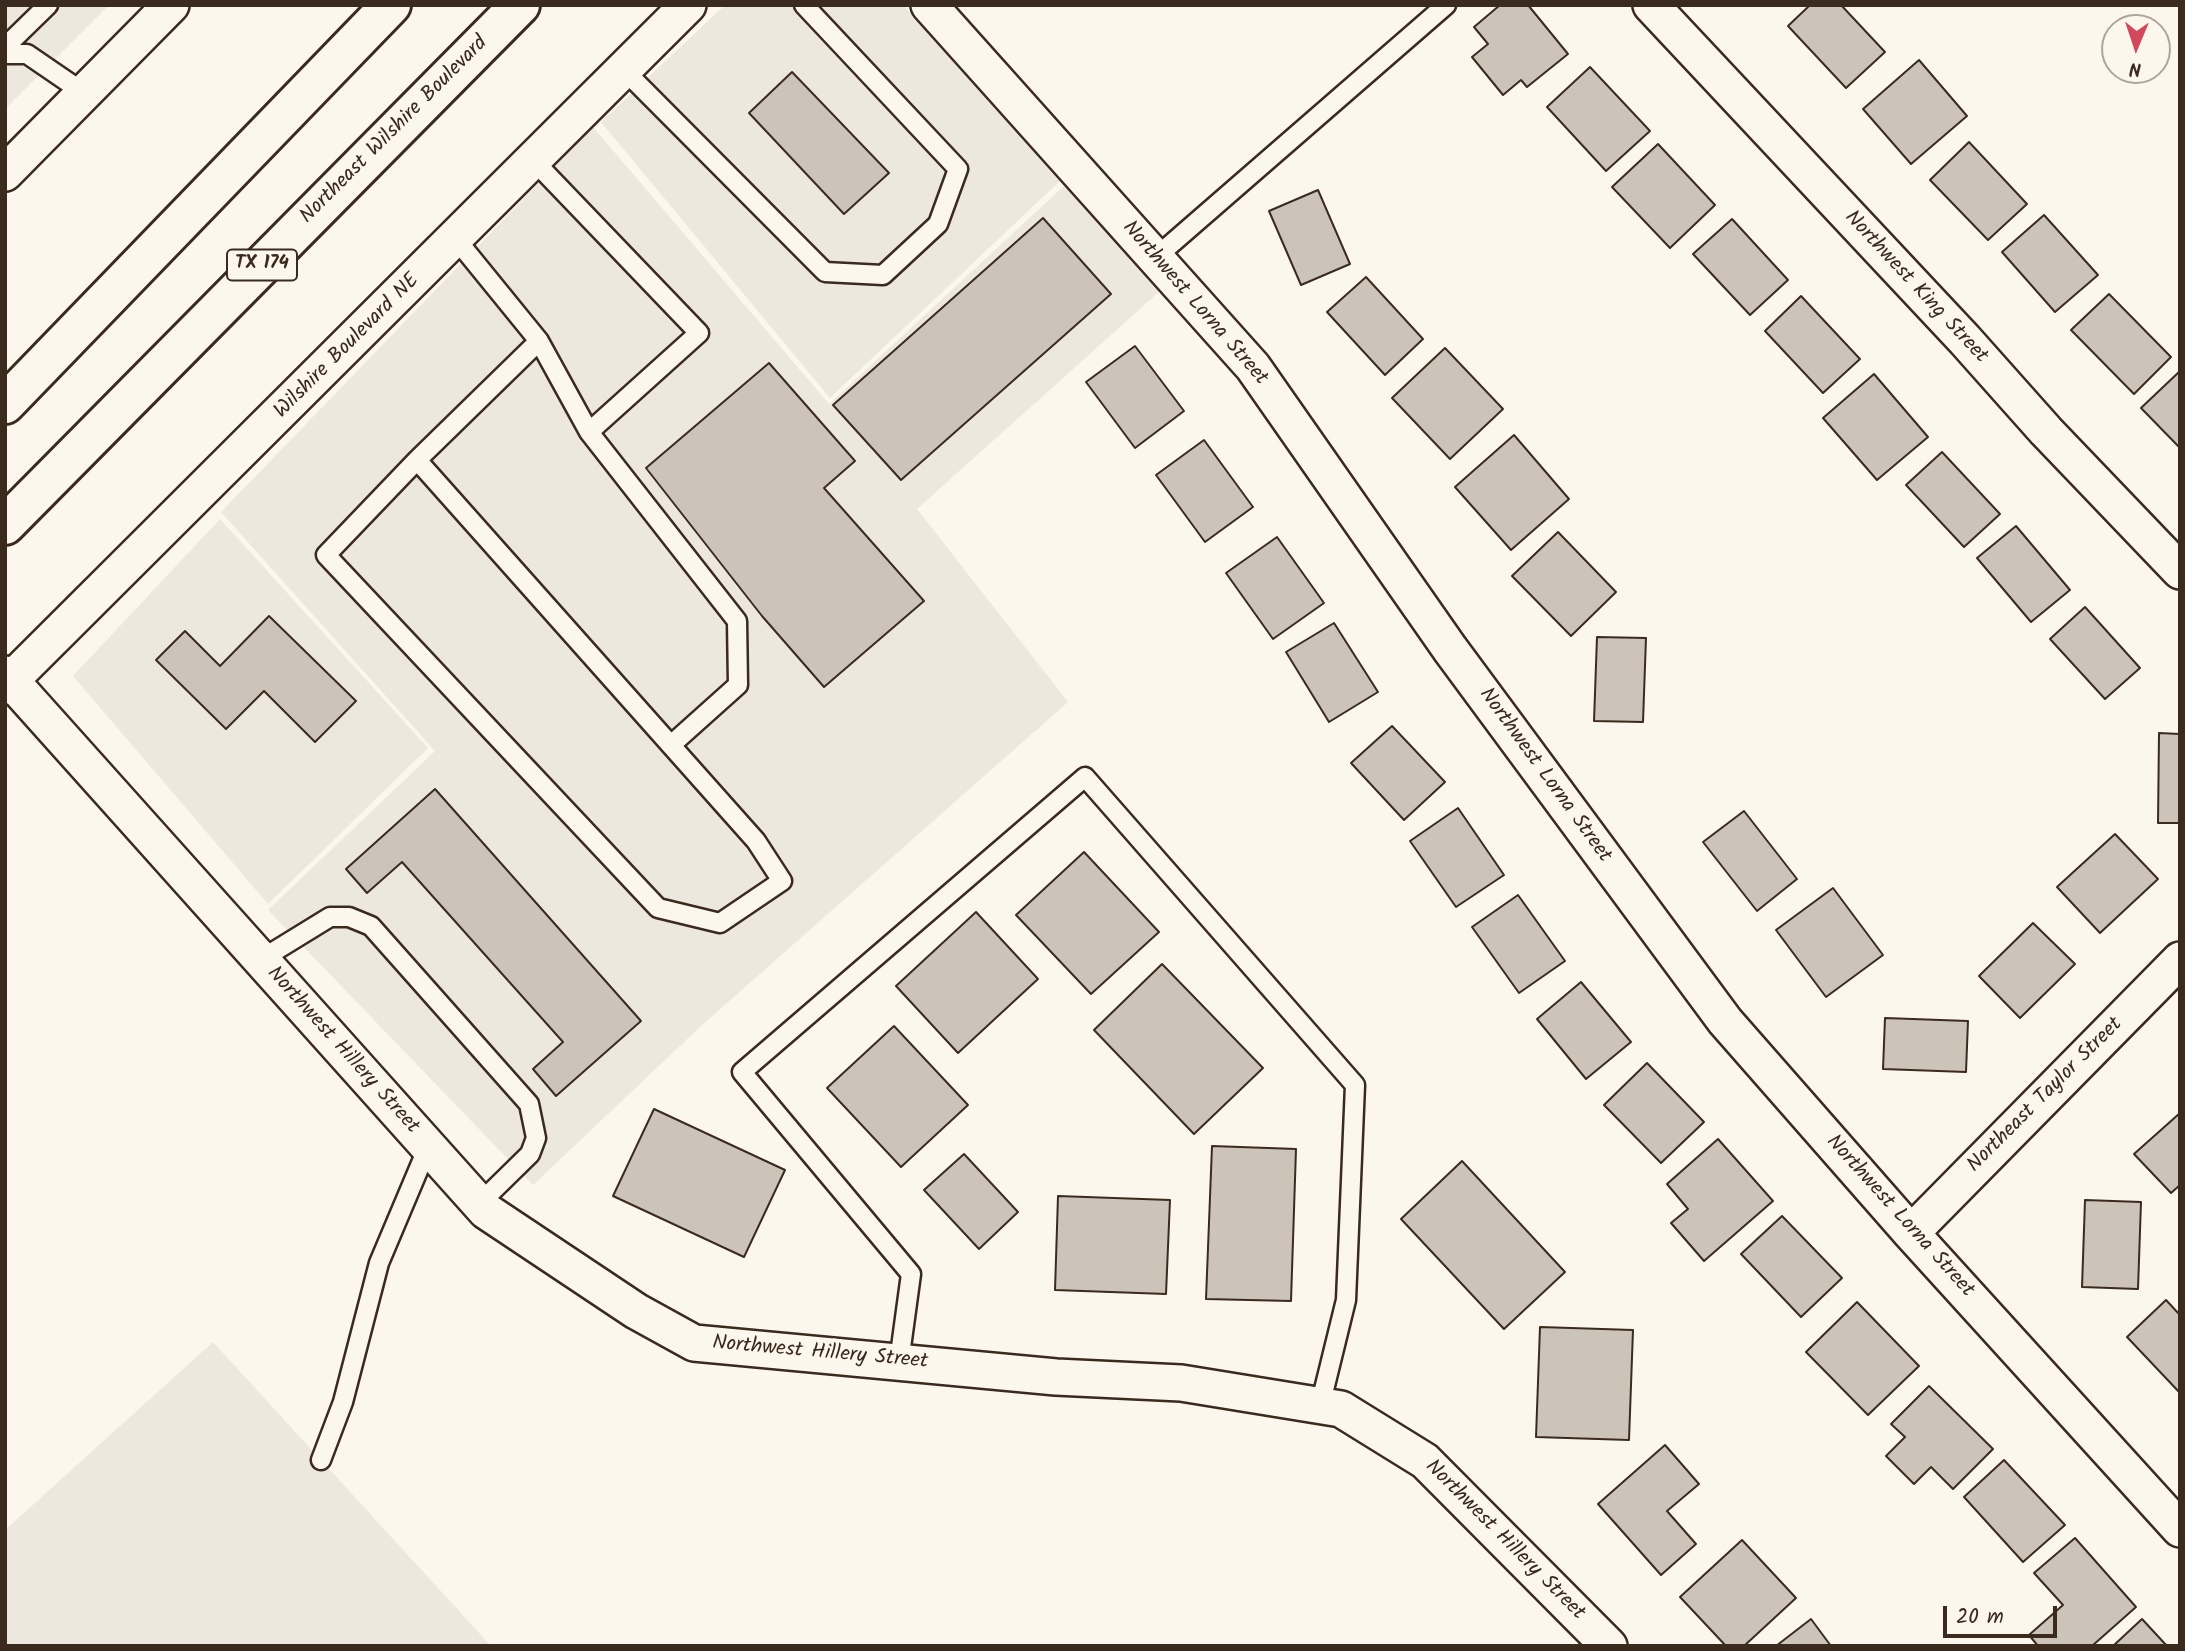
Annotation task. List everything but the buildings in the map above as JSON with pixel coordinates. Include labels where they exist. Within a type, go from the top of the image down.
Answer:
[{"type":"main road","points":[[5,404],[391,5]]},
{"type":"main road","name":"Northeast Wilshire Boulevard","points":[[5,525],[520,5]]},
{"type":"street","points":[[5,173],[171,5]]},
{"type":"street","name":"Wilshire Boulevard NE","points":[[7,680],[456,239],[688,5]]},
{"type":"street","name":"Northwest Lorna Street","points":[[929,5],[1253,367],[1450,649],[1726,1021],[1911,1233],[2180,1529]]},
{"type":"street","name":"Northwest King Street","points":[[1651,5],[1965,340],[2046,431],[2180,571]]},
{"type":"street","name":"Northwest Hillery Street","points":[[7,680],[479,1204],[636,1311],[694,1343],[1056,1377],[1181,1383],[1341,1409],[1425,1461],[1609,1646]]},
{"type":"street","name":"Northeast Taylor Street","points":[[1911,1233],[2180,960]]},
{"type":"lane","points":[[5,47],[48,5]]},
{"type":"lane","points":[[624,69],[825,272],[883,275],[938,224],[958,169],[804,5]]},
{"type":"lane","points":[[1156,258],[1446,5]]},
{"type":"lane","points":[[5,54],[27,54],[84,93]]},
{"type":"lane","points":[[534,160],[699,333],[589,432]]},
{"type":"lane","points":[[456,239],[539,341],[589,432],[737,621],[738,685],[671,745]]},
{"type":"lane","points":[[417,460],[756,841],[782,881],[720,923],[658,908],[326,555],[417,460],[539,341]]},
{"type":"lane","points":[[899,1362],[911,1274],[742,1072],[1085,778],[1354,1085],[1346,1300],[1320,1406]]},
{"type":"lane","points":[[260,960],[330,917],[349,917],[371,926],[529,1104],[536,1138],[530,1154],[479,1204]]},
{"type":"lane","points":[[321,1460],[343,1402],[379,1263],[428,1147]]},
{"type":"shaded area","points":[[5,5],[109,5],[5,109]]},
{"type":"shaded area","points":[[725,5],[903,5],[1061,180],[830,398],[601,122]]},
{"type":"shaded area","points":[[593,127],[829,404],[1066,184],[1160,291],[917,509],[1068,702],[701,1026],[533,1185],[268,910],[435,751],[221,512]]},
{"type":"shaded area","points":[[220,519],[428,748],[268,904],[73,676]]},
{"type":"shaded area","points":[[213,1342],[491,1646],[5,1646],[5,1530]]}]
